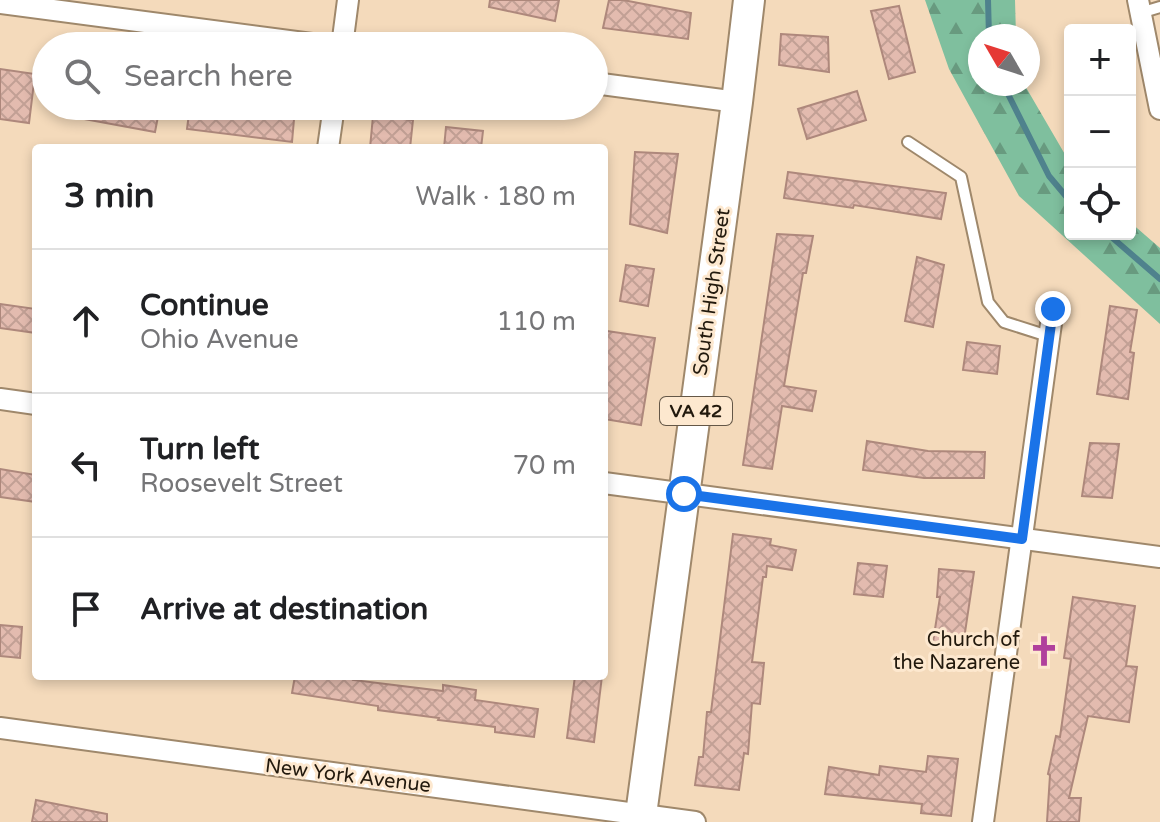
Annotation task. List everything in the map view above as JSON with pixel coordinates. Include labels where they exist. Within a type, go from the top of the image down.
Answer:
[{"type":"main road","name":"South High Street","points":[[640,818],[749,0]]},
{"type":"street","points":[[344,32],[348,0]]},
{"type":"street","points":[[0,3],[221,32]]},
{"type":"street","points":[[1146,7],[1160,109]]},
{"type":"street","points":[[608,85],[737,102]]},
{"type":"street","points":[[329,144],[332,120]]},
{"type":"street","points":[[983,822],[1053,309]]},
{"type":"street","points":[[0,399],[32,403]]},
{"type":"street","points":[[608,484],[1160,557]]},
{"type":"street","name":"New York Avenue","points":[[0,728],[640,818],[695,822]]},
{"type":"lane","points":[[908,142],[961,177],[988,302],[1004,322],[1048,336]]},
{"type":"green space","points":[[925,0],[1015,0],[1016,24],[968,24],[968,96],[1031,96],[1064,153],[1064,237],[1019,196],[949,69]]},
{"type":"green space","points":[[1136,227],[1160,248],[1160,324],[1067,240],[1136,240]]},
{"type":"building","points":[[490,0],[559,0],[555,21],[489,7]]},
{"type":"building","points":[[609,0],[691,13],[688,39],[603,28]]},
{"type":"building","points":[[899,6],[915,72],[889,79],[871,11]]},
{"type":"building","points":[[781,34],[828,37],[829,72],[779,65]]},
{"type":"building","points":[[0,69],[32,74],[29,123],[0,119]]},
{"type":"building","points":[[857,91],[866,120],[807,139],[798,109]]},
{"type":"building","points":[[89,120],[157,120],[155,132]]},
{"type":"building","points":[[188,120],[294,120],[292,142],[187,129]]},
{"type":"building","points":[[373,120],[413,120],[410,144],[370,144]]},
{"type":"building","points":[[446,127],[483,131],[481,144],[444,144]]},
{"type":"building","points":[[635,152],[678,154],[667,233],[630,224]]},
{"type":"building","points":[[788,172],[946,193],[941,219],[784,198]]},
{"type":"building","points":[[777,234],[813,236],[806,273],[803,273],[784,386],[816,391],[812,411],[782,406],[772,469],[743,465]]},
{"type":"building","points":[[917,257],[944,265],[933,327],[905,321]]},
{"type":"building","points":[[626,265],[654,269],[648,306],[620,301]]},
{"type":"building","points":[[0,304],[32,308],[32,332],[0,328]]},
{"type":"building","points":[[1110,306],[1137,310],[1130,352],[1134,353],[1128,399],[1097,394]]},
{"type":"building","points":[[608,331],[655,338],[641,425],[608,420]]},
{"type":"building","points":[[967,342],[1000,346],[997,374],[963,370]]},
{"type":"building","points":[[867,441],[928,451],[985,452],[984,478],[924,478],[863,470]]},
{"type":"building","points":[[1090,443],[1119,444],[1112,498],[1082,496]]},
{"type":"building","points":[[0,469],[32,474],[32,501],[0,497]]},
{"type":"building","points":[[733,534],[771,539],[770,545],[796,550],[792,570],[767,566],[766,577],[763,577],[752,662],[764,663],[760,704],[752,703],[748,754],[744,753],[739,790],[695,785],[699,757],[703,757],[707,712],[711,712]]},
{"type":"building","points":[[858,563],[887,566],[883,597],[854,594]]},
{"type":"building","points":[[939,569],[974,572],[963,646],[933,642],[940,597],[937,597]]},
{"type":"building","points":[[1073,597],[1135,606],[1126,666],[1137,667],[1129,722],[1088,716],[1069,798],[1081,798],[1079,822],[1047,822],[1048,774],[1056,736],[1060,737],[1071,659],[1064,658]]},
{"type":"building","points":[[0,625],[22,627],[20,658],[0,656]]},
{"type":"building","points":[[294,680],[353,680],[443,691],[443,685],[476,690],[475,700],[538,709],[534,737],[495,732],[495,727],[378,710],[378,706],[292,693]]},
{"type":"building","points":[[574,680],[602,680],[594,742],[567,738]]},
{"type":"building","points":[[928,756],[958,759],[951,816],[921,813],[922,804],[825,794],[829,767],[879,775],[880,766],[926,772]]},
{"type":"building","points":[[36,800],[107,814],[107,822],[32,822]]},
{"type":"waterway","points":[[988,0],[989,24]]},
{"type":"waterway","points":[[1009,96],[1049,176],[1064,194]]},
{"type":"waterway","points":[[1115,240],[1160,279]]},
{"type":"place","name":"Church of the Nazarene","points":[[1044,651]]},
{"type":"route","points":[[684,494],[1022,539],[1053,309]]}]
